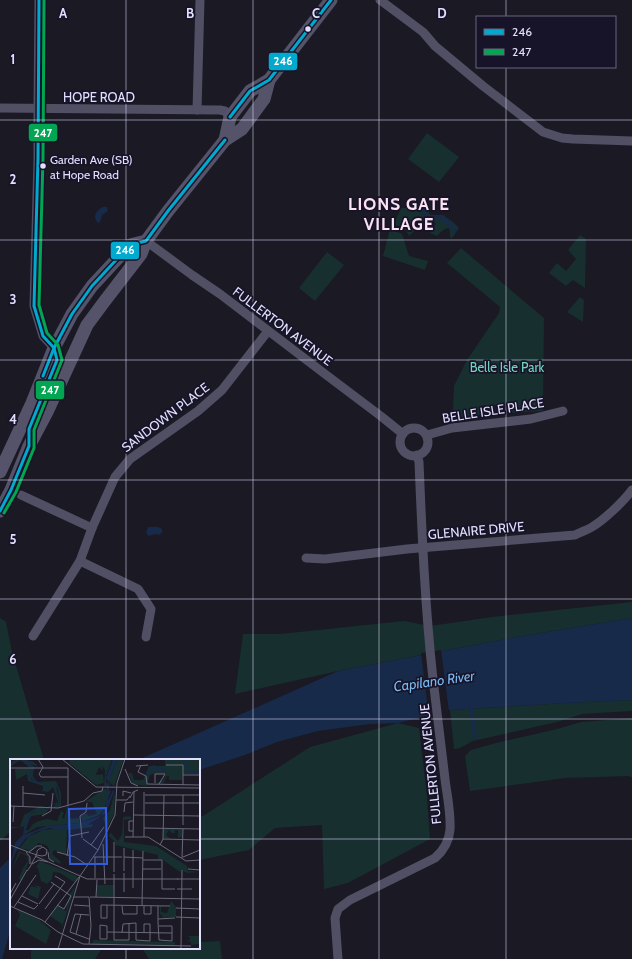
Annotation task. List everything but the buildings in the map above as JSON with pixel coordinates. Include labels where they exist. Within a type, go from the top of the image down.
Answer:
[{"type":"main road","points":[[225,140],[230,117],[250,91],[269,80],[331,0]]},
{"type":"main road","points":[[0,511],[11,490],[29,446],[50,406],[87,325],[141,254],[146,241],[168,211],[225,140],[242,129],[264,99],[269,80]]},
{"type":"main road","points":[[0,472],[32,404],[54,348],[72,314],[92,286],[130,245],[146,241]]},
{"type":"main road","points":[[29,446],[29,429],[57,360],[54,348]]},
{"type":"street","points":[[39,0],[38,158],[34,306],[42,336],[54,348]]},
{"type":"street","points":[[197,110],[200,0]]},
{"type":"street","points":[[380,0],[423,32],[435,46],[483,86],[543,132],[562,138],[632,141]]},
{"type":"street","name":"HOPE ROAD","points":[[0,108],[225,111],[230,117]]},
{"type":"street","name":"FULLERTON AVENUE","points":[[146,241],[220,294],[403,434]]},
{"type":"street","name":"SANDOWN PLACE","points":[[33,636],[80,561],[92,528],[115,477],[130,459],[198,411],[222,390],[268,331]]},
{"type":"street","name":"BELLE ISLE PLACE","points":[[427,435],[452,428],[531,419],[563,412]]},
{"type":"street","points":[[409,429],[421,429],[427,435],[427,448],[425,451],[413,456],[404,452],[400,443],[403,434],[409,429]]},
{"type":"street","name":"FULLERTON AVENUE","points":[[338,959],[335,918],[338,909],[350,900],[435,858],[444,848],[450,832],[450,815],[429,640],[419,462],[417,455]]},
{"type":"street","name":"GLENAIRE DRIVE","points":[[306,558],[326,559],[423,548],[575,535],[601,520],[627,498],[632,490]]},
{"type":"street","points":[[21,495],[92,528]]},
{"type":"street","points":[[80,561],[138,589],[151,609],[146,637]]},
{"type":"green space","points":[[427,133],[459,157],[439,182],[408,159]]},
{"type":"green space","points":[[423,200],[430,215],[443,215],[459,228],[452,238],[450,237],[449,228],[437,236],[430,233],[436,224],[433,220],[426,220],[409,236],[406,230],[394,224],[401,208],[415,208]]},
{"type":"green space","points":[[390,229],[402,234],[409,256],[428,261],[425,270],[383,256]]},
{"type":"green space","points":[[580,235],[586,239],[585,288],[573,280],[566,286],[549,273],[557,263],[566,271],[576,259],[568,250]]},
{"type":"green space","name":"Belle Isle Park","points":[[461,248],[544,318],[543,411],[513,413],[511,411],[510,404],[480,406],[480,414],[478,416],[455,419],[453,408],[454,386],[467,360],[499,313],[500,307],[447,263]]},
{"type":"green space","points":[[327,252],[344,265],[315,301],[299,288]]},
{"type":"green space","points":[[580,297],[584,300],[583,322],[567,312]]},
{"type":"green space","points":[[632,602],[632,618],[517,637],[338,671],[235,694],[243,634],[280,634],[404,621],[430,626],[492,617]]},
{"type":"green space","points":[[0,618],[6,622],[12,652],[44,759],[10,759],[10,832],[0,841]]},
{"type":"green space","points":[[632,700],[632,711],[582,714],[557,722],[473,741],[460,748],[454,749],[450,710]]},
{"type":"green space","points":[[632,718],[632,777],[565,778],[470,791],[465,756],[471,750],[581,722]]},
{"type":"green space","points":[[398,723],[419,728],[430,839],[348,883],[324,889],[322,825],[275,828],[249,850],[200,860],[200,817],[310,747]]},
{"type":"green space","points":[[220,941],[222,959],[149,959],[143,949],[200,949],[200,942]]},
{"type":"green space","points":[[34,949],[101,949],[95,959],[31,959],[31,951]]},
{"type":"water","points":[[103,207],[107,207],[108,211],[102,215],[100,222],[98,223],[95,216],[98,210]]},
{"type":"water","points":[[149,527],[158,527],[162,529],[162,532],[160,535],[155,534],[149,536],[146,532]]},
{"type":"water","name":"Capilano River","points":[[632,618],[632,700],[450,710],[398,723],[370,724],[318,731],[277,742],[245,755],[200,770],[200,759],[140,759],[338,671],[517,637]]},
{"type":"water","points":[[10,858],[10,931],[2,959],[0,959],[0,868]]},
{"type":"pier","points":[[441,650],[449,712],[429,717],[421,653]]},
{"type":"waterway","points":[[420,204],[427,216],[430,218],[445,219],[455,230]]},
{"type":"waterway","points":[[471,705],[475,738]]},
{"type":"transit line","name":"246","points":[[0,511],[11,490],[29,446],[29,429],[57,360],[54,348],[43,336],[34,306],[38,158],[39,0]]},
{"type":"transit line","name":"247","points":[[4,513],[16,492],[34,448],[34,430],[62,360],[58,345],[47,333],[39,305],[43,158],[44,0]]},
{"type":"transit line","name":"246","points":[[230,117],[250,91],[269,80],[331,0]]},
{"type":"transit line","name":"246","points":[[43,376],[54,348],[72,314],[92,286],[130,245],[146,241],[225,140]]},
{"type":"place","name":"Garden Ave (SB) at Hope Road","points":[[43,166]]},
{"type":"district","name":"LIONS GATE VILLAGE","points":[[399,214]]}]
